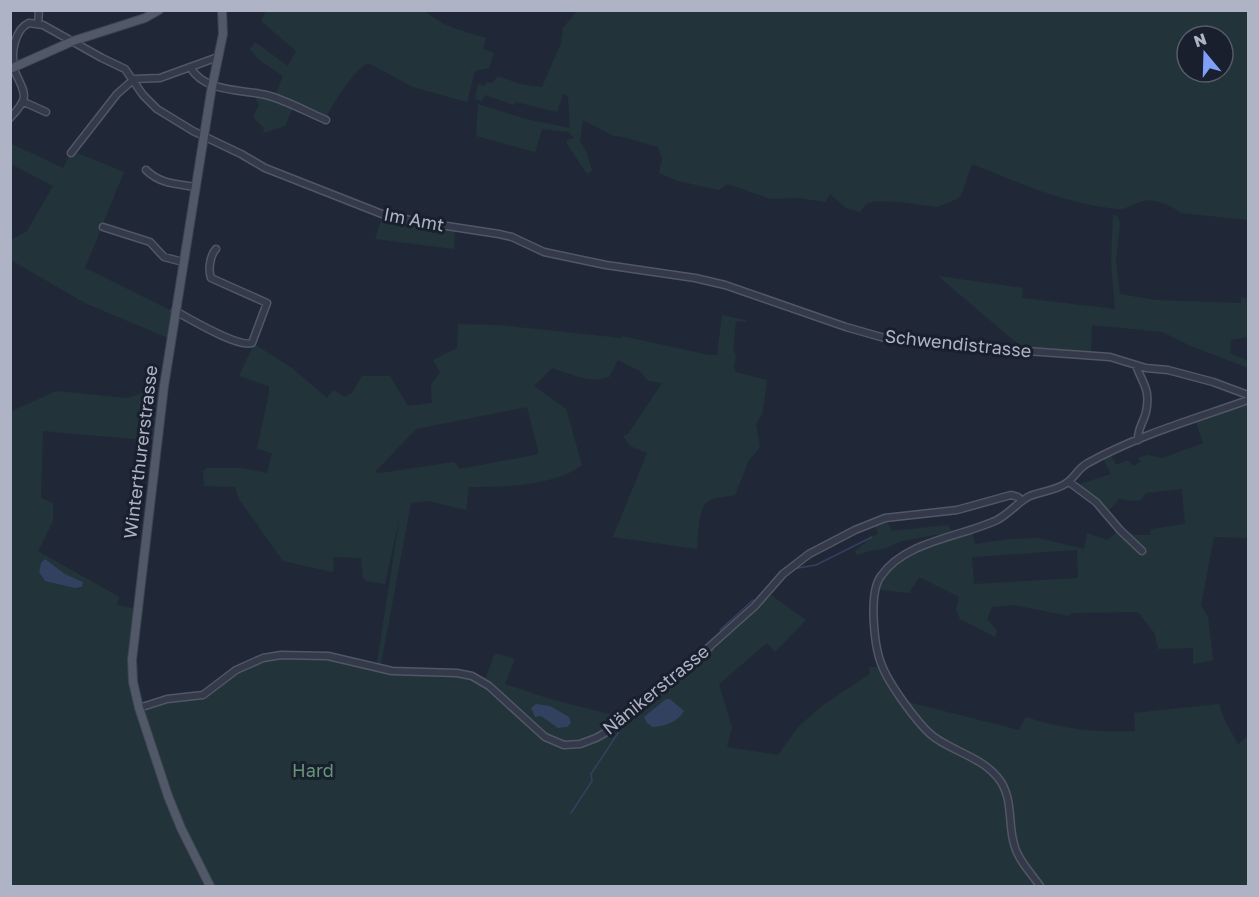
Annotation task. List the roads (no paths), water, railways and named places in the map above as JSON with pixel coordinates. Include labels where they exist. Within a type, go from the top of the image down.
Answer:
[{"type":"main road","points":[[13,68],[73,41],[145,18],[159,10]]},
{"type":"main road","name":"Winterthurerstrasse","points":[[210,886],[175,814],[139,708],[133,674],[133,645],[164,386],[215,57],[224,28],[224,11]]},
{"type":"street","points":[[10,118],[24,102],[23,92],[13,68],[12,55],[19,31],[26,24],[39,24],[39,10]]},
{"type":"street","name":"Im Amt","points":[[39,24],[126,69],[143,95],[157,109],[192,131],[266,168],[382,214],[499,234],[520,240],[544,252],[636,270]]},
{"type":"street","points":[[10,31],[19,31]]},
{"type":"street","points":[[72,153],[117,94],[134,79],[154,79],[215,57]]},
{"type":"street","points":[[190,67],[196,75],[211,84],[244,93],[266,95],[326,120]]},
{"type":"street","points":[[24,102],[46,112]]},
{"type":"street","points":[[146,170],[154,178],[196,187]]},
{"type":"street","points":[[103,227],[150,242],[164,257],[183,262]]},
{"type":"street","points":[[175,311],[246,345],[253,341],[267,303],[213,280],[210,272],[213,251],[216,249]]},
{"type":"street","name":"Schwendistrasse","points":[[636,270],[695,278],[725,285],[865,333],[898,340],[1110,357],[1213,382],[1248,395]]},
{"type":"street","points":[[1136,364],[1144,380],[1147,406],[1138,440]]},
{"type":"street","points":[[1144,380],[1152,369]]},
{"type":"street","points":[[1040,886],[1016,851],[1009,800],[1001,783],[983,764],[933,736],[887,677],[880,660],[873,604],[876,583],[896,560],[917,549],[998,519],[1013,511],[1022,501],[1069,482],[1085,464],[1138,440],[1248,400]]},
{"type":"street","points":[[1069,482],[1096,502],[1142,551]]},
{"type":"street","name":"Nänikerstrasse","points":[[139,708],[166,699],[203,695],[242,667],[263,658],[281,655],[328,656],[392,671],[457,673],[472,676],[489,686],[545,737],[564,745],[580,744],[602,736],[626,718],[755,606],[794,564],[825,544],[885,518],[951,511],[1008,495],[1016,495],[1022,501]]},
{"type":"water","points":[[45,559],[65,574],[83,582],[82,587],[75,588],[45,581],[39,572],[41,563]]},
{"type":"water","points":[[666,699],[670,699],[684,711],[671,723],[653,727],[644,717]]},
{"type":"water","points":[[536,704],[550,706],[569,717],[571,723],[567,727],[558,728],[541,716],[535,717],[531,708]]},
{"type":"waterway","points":[[792,569],[816,565],[872,537]]},
{"type":"waterway","points":[[720,630],[753,600]]},
{"type":"waterway","points":[[638,714],[713,650]]},
{"type":"waterway","points":[[571,813],[592,781],[591,774],[624,724]]},
{"type":"park label","name":"Hard","points":[[313,771]]}]
